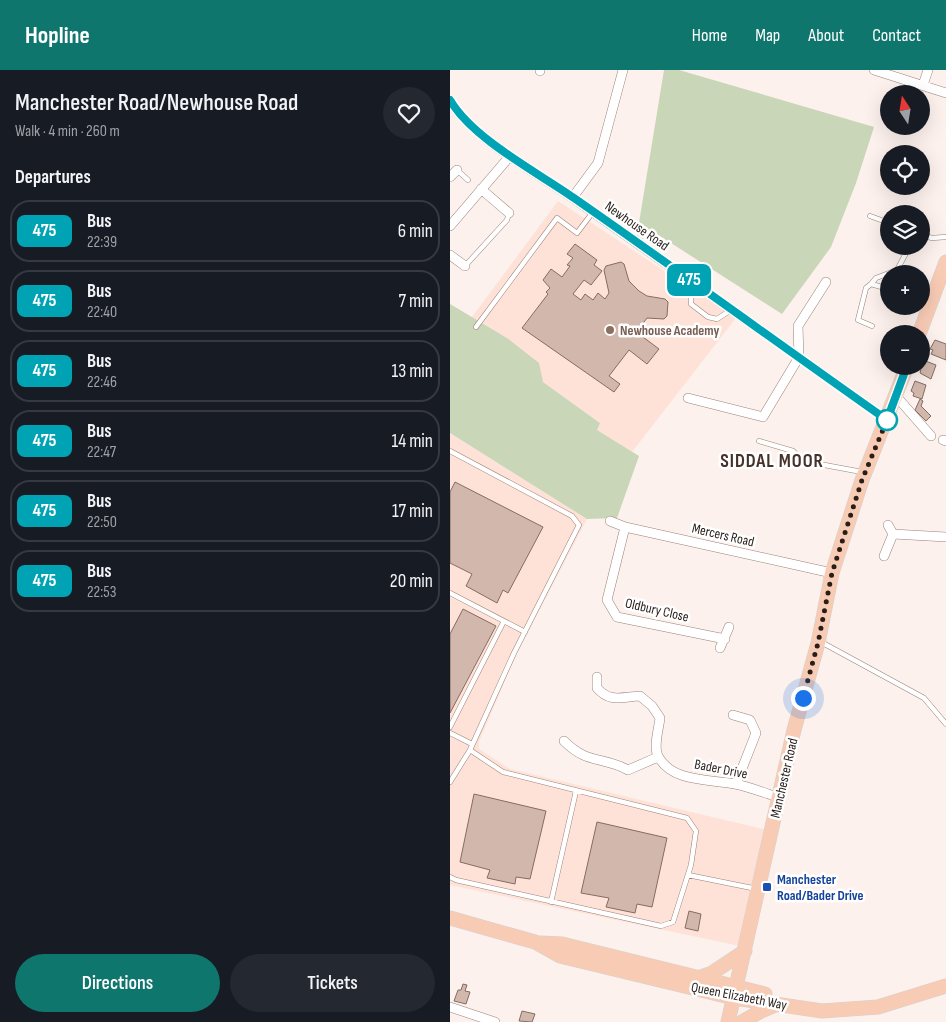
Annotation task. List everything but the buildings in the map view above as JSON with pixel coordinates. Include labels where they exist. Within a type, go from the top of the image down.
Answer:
[{"type":"main road","points":[[921,325],[927,302],[946,262]]},
{"type":"main road","name":"Manchester Road","points":[[728,1022],[794,730],[818,641],[832,573],[865,473],[904,375]]},
{"type":"main road","name":"Queen Elizabeth Way","points":[[450,918],[535,942],[562,944],[698,978],[735,993],[822,1003],[876,999],[946,977]]},
{"type":"main road","name":"Queen Elizabeth Way","points":[[535,942],[560,956],[735,993],[776,1005],[822,1011],[878,1006],[946,986]]},
{"type":"main road","points":[[698,978],[712,973],[745,951]]},
{"type":"main road","points":[[742,1022],[776,1005]]},
{"type":"street","points":[[572,197],[598,163],[623,70]]},
{"type":"street","points":[[874,70],[923,85],[928,70]]},
{"type":"street","points":[[930,87],[946,93]]},
{"type":"street","name":"Newhouse Road","points":[[450,100],[458,115],[510,156],[572,197],[887,420]]},
{"type":"street","points":[[450,226],[510,156]]},
{"type":"street","points":[[450,177],[457,170]]},
{"type":"street","points":[[482,188],[509,213]]},
{"type":"street","points":[[450,210],[458,216]]},
{"type":"street","points":[[450,255],[465,266]]},
{"type":"street","points":[[688,398],[763,417],[798,357],[798,326],[826,282]]},
{"type":"street","points":[[896,396],[931,436]]},
{"type":"street","name":"Mercers Road","points":[[610,521],[625,527],[832,573]]},
{"type":"street","points":[[888,525],[893,534]]},
{"type":"street","name":"Oldbury Close","points":[[625,527],[607,600],[618,617],[725,639]]},
{"type":"street","points":[[893,534],[946,538]]},
{"type":"street","points":[[884,556],[893,534]]},
{"type":"street","points":[[720,648],[729,626]]},
{"type":"street","points":[[564,741],[575,752],[589,759],[614,763],[628,770],[658,757],[656,750],[660,718],[652,706],[640,696],[612,700],[592,688],[597,677]]},
{"type":"street","points":[[732,716],[750,720],[756,733],[736,784]]},
{"type":"street","name":"Bader Drive","points":[[658,757],[673,771],[690,778],[736,784],[780,798]]},
{"type":"street","points":[[450,1007],[495,1022]]},
{"type":"lane","points":[[457,170],[468,180]]},
{"type":"lane","points":[[476,327],[557,218],[577,233],[593,212]]},
{"type":"lane","points":[[465,266],[507,220],[509,213]]},
{"type":"lane","points":[[870,216],[880,220]]},
{"type":"lane","points":[[930,237],[946,237]]},
{"type":"lane","points":[[872,326],[858,320],[866,288],[876,278],[897,270],[905,256]]},
{"type":"lane","points":[[871,284],[880,286]]},
{"type":"lane","points":[[696,285],[691,294],[691,304],[708,317],[717,319],[732,310]]},
{"type":"lane","points":[[931,436],[945,440]]},
{"type":"lane","points":[[759,441],[793,450],[803,461],[865,473]]},
{"type":"lane","points":[[450,451],[572,516],[579,525],[525,632],[470,750],[450,782]]},
{"type":"lane","points":[[450,595],[525,632]]},
{"type":"lane","points":[[450,727],[504,621]]},
{"type":"lane","points":[[818,641],[924,698],[946,724]]},
{"type":"lane","points":[[450,733],[472,744]]},
{"type":"lane","points":[[450,877],[456,880],[661,926],[673,922],[688,875],[696,831],[687,818],[503,772],[470,750]]},
{"type":"lane","points":[[551,902],[576,791]]},
{"type":"lane","points":[[688,875],[759,889]]},
{"type":"shaded area","name":"Newhouse Academy","points":[[558,201],[736,318],[632,452],[597,430],[599,422],[543,382],[507,338],[472,317]]},
{"type":"shaded area","points":[[450,433],[587,519],[514,659],[479,742],[479,749],[510,769],[767,830],[740,946],[450,885]]},
{"type":"green space","points":[[664,70],[679,70],[874,127],[856,183],[831,247],[782,314],[649,229],[643,239],[637,235]]},
{"type":"green space","points":[[450,304],[507,338],[539,363],[543,382],[600,423],[597,430],[639,456],[617,518],[587,519],[450,433]]},
{"type":"bus line","name":"475","points":[[450,100],[458,115],[510,156],[572,197],[887,420],[904,375]]},
{"type":"place","name":"Newhouse Academy","points":[[610,330]]},
{"type":"place","name":"Manchester Road/Bader Drive","points":[[767,887]]},
{"type":"district","name":"SIDDAL MOOR","points":[[772,461]]},
{"type":"route","points":[[803,698],[818,643],[832,573],[862,480],[887,420]]}]
